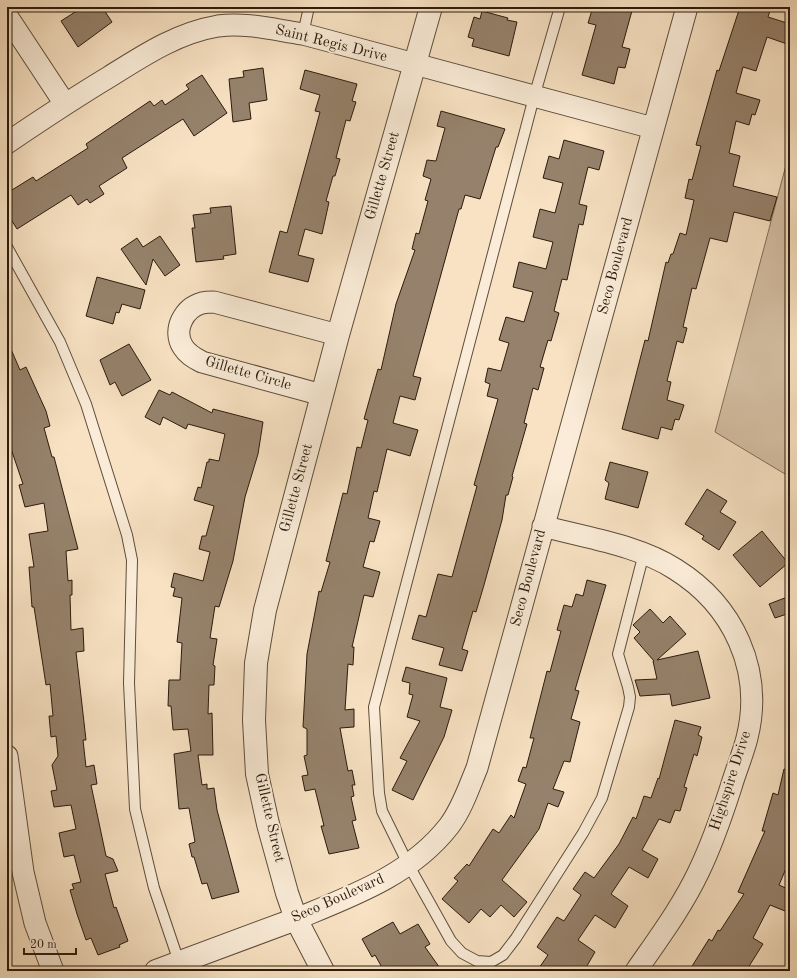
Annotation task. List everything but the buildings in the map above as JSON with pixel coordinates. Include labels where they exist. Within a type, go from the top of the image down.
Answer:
[{"type":"street","name":"Gillette Street","points":[[323,971],[296,919],[287,893],[268,824],[257,774],[254,720],[256,663],[265,610],[338,335],[431,7]]},
{"type":"street","name":"Seco Boulevard","points":[[156,971],[296,919],[374,887],[408,864],[429,847],[449,825],[465,797],[477,768],[687,7]]},
{"type":"street","points":[[7,16],[65,104]]},
{"type":"street","name":"Saint Regis Drive","points":[[7,143],[65,104],[162,44],[188,34],[218,26],[245,25],[303,34],[654,128]]},
{"type":"street","name":"Gillette Circle","points":[[322,395],[202,362],[190,355],[182,346],[179,336],[179,326],[184,315],[191,307],[203,302],[214,302],[338,335]]},
{"type":"street","name":"Highspire Drive","points":[[543,526],[644,553],[675,568],[704,589],[720,607],[735,632],[746,659],[750,683],[751,712],[745,745],[718,828],[701,866],[675,913],[636,971]]},
{"type":"street","points":[[7,756],[23,872],[35,923],[53,971]]},
{"type":"lane","points":[[303,34],[309,7]]},
{"type":"lane","points":[[560,7],[534,97],[374,707],[378,793],[382,811],[408,864],[451,941],[462,953],[477,961],[491,962],[503,955],[516,938],[570,853],[602,798],[629,707],[629,692],[618,654],[644,553]]},
{"type":"lane","points":[[7,247],[63,349],[86,404],[127,535],[132,560],[129,683],[135,809],[154,888],[179,962]]},
{"type":"shaded area","points":[[790,150],[790,477],[715,432]]}]
